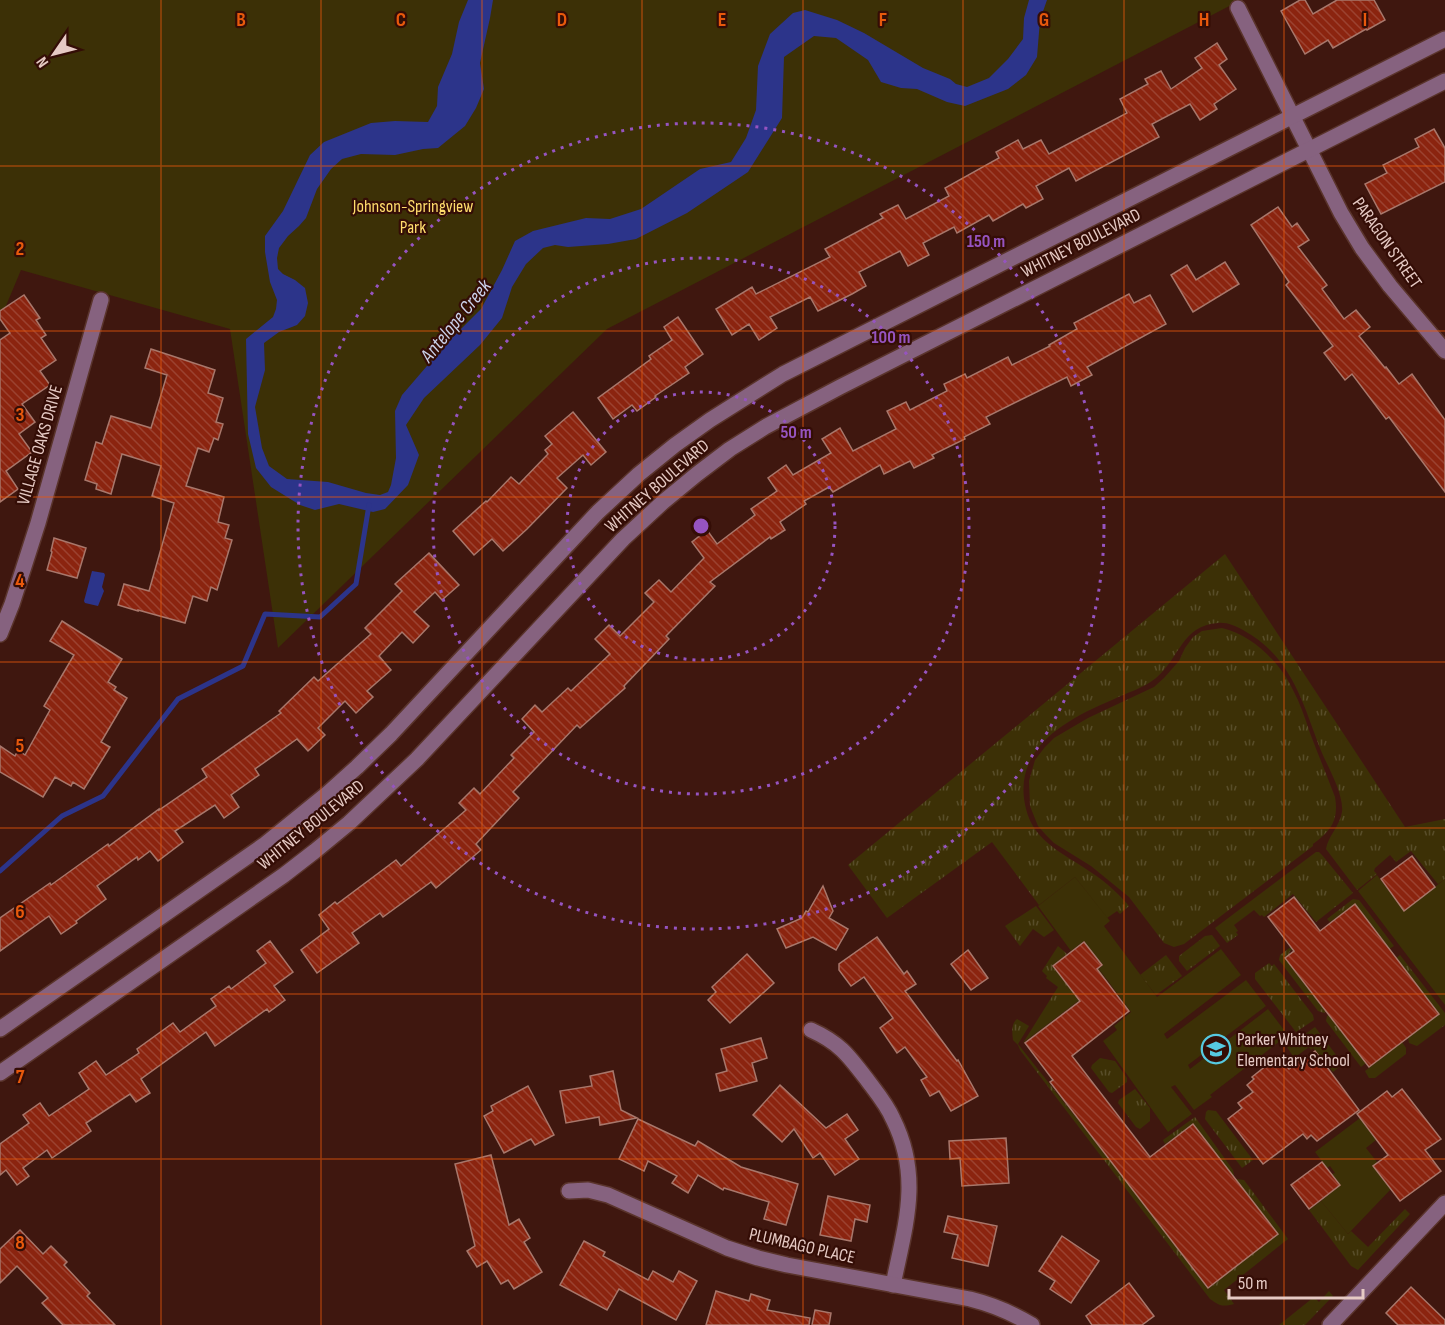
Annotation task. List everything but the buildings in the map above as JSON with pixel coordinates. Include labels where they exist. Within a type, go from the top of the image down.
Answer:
[{"type":"street","name":"PARAGON STREET","points":[[1238,8],[1341,213],[1362,248],[1390,286],[1445,351]]},
{"type":"street","name":"WHITNEY BOULEVARD","points":[[0,1029],[264,845],[328,793],[391,734],[598,512],[639,474],[710,420],[783,374],[1445,39]]},
{"type":"street","name":"WHITNEY BOULEVARD","points":[[0,1073],[284,875],[350,823],[417,759],[623,539],[663,502],[730,449],[765,427],[840,387],[1445,81]]},
{"type":"street","name":"VILLAGE OAKS DRIVE","points":[[0,634],[38,523],[101,300]]},
{"type":"street","points":[[811,1030],[840,1046],[851,1058],[893,1118],[902,1141],[908,1160],[910,1180],[908,1205],[893,1285]]},
{"type":"street","name":"PLUMBAGO PLACE","points":[[569,1191],[588,1190],[609,1195],[727,1248],[758,1258],[970,1299],[995,1306],[1032,1325]]},
{"type":"street","points":[[1330,1325],[1445,1203]]},
{"type":"green space","name":"Johnson-Springview Park","points":[[0,0],[1241,0],[607,329],[278,648],[230,329],[21,270],[0,320]]},
{"type":"green space","points":[[1225,554],[1405,827],[1445,819],[1445,879],[1438,884],[1411,851],[1396,862],[1390,855],[1375,868],[1374,871],[1377,874],[1357,890],[1326,849],[1341,817],[1341,798],[1294,684],[1274,654],[1260,641],[1234,626],[1218,623],[1206,625],[1189,636],[1164,670],[1151,682],[1094,708],[1060,727],[1034,753],[1026,769],[1023,788],[1026,809],[1036,831],[1053,847],[1107,884],[1129,906],[1120,914],[1117,911],[1107,918],[1075,877],[1039,905],[992,842],[887,918],[848,865]]},
{"type":"green space","points":[[1222,628],[1254,643],[1281,669],[1296,695],[1335,797],[1335,819],[1313,846],[1184,944],[1174,947],[1164,943],[1129,897],[1091,866],[1054,843],[1038,826],[1030,806],[1029,781],[1035,760],[1054,738],[1088,718],[1154,687],[1179,661],[1193,637],[1202,631]]},
{"type":"green space","points":[[1316,852],[1322,855],[1353,893],[1316,922],[1293,894],[1264,917],[1254,910],[1234,925],[1238,935],[1227,943],[1215,928]]},
{"type":"green space","points":[[1377,875],[1404,911],[1445,879],[1445,1005],[1358,891]]},
{"type":"green space","points":[[1075,877],[1110,921],[1104,926],[1157,997],[1221,949],[1241,975],[1164,1034],[1167,1039],[1246,980],[1266,1006],[1188,1065],[1190,1069],[1268,1009],[1288,1035],[1194,1110],[1175,1085],[1171,1087],[1192,1114],[1168,1132],[1103,1041],[1117,1030],[1114,1026],[1131,1012],[1099,969],[1103,965],[1084,941],[1071,951],[1038,906]]},
{"type":"green space","points":[[1353,899],[1359,900],[1394,946],[1389,949],[1355,904],[1330,922],[1327,919]]},
{"type":"green space","points":[[1036,906],[1054,930],[1044,937],[1033,929],[1020,946],[1005,926]]},
{"type":"green space","points":[[1212,935],[1220,946],[1187,971],[1179,961],[1179,956],[1205,936]]},
{"type":"green space","points":[[1296,943],[1298,945],[1285,958],[1323,1008],[1331,1007],[1324,1013],[1318,1011],[1279,960],[1280,955]]},
{"type":"green space","points":[[1058,946],[1067,954],[1052,966],[1071,989],[1099,969],[1106,980],[1023,1043],[1058,987],[1046,978],[1047,976],[1042,971]]},
{"type":"green space","points":[[1166,955],[1182,976],[1156,995],[1140,975]]},
{"type":"green space","points":[[1400,955],[1445,1013],[1445,1025],[1417,1046],[1409,1043],[1408,1038],[1439,1014],[1401,964],[1394,960]]},
{"type":"green space","points":[[1269,963],[1272,966],[1274,964],[1313,1015],[1314,1020],[1296,1032],[1255,979],[1255,973]]},
{"type":"green space","points":[[1353,995],[1357,997],[1330,1017],[1366,1063],[1361,1067],[1326,1021],[1327,1016]]},
{"type":"green space","points":[[1017,1019],[1029,1026],[1018,1044],[1112,1163],[1114,1162],[1161,1227],[1174,1234],[1169,1238],[1208,1289],[1278,1234],[1240,1184],[1195,1218],[1193,1216],[1237,1179],[1244,1180],[1288,1239],[1224,1290],[1234,1304],[1221,1305],[1210,1299],[1020,1050],[1013,1040],[1012,1031]]},
{"type":"green space","points":[[1315,1027],[1343,1064],[1333,1072],[1313,1048],[1311,1050],[1309,1047],[1294,1058],[1287,1047]]},
{"type":"green space","points":[[1402,1042],[1406,1048],[1406,1054],[1375,1078],[1369,1078],[1365,1071]]},
{"type":"green space","points":[[1100,1058],[1115,1061],[1127,1078],[1127,1082],[1112,1093],[1091,1068]]},
{"type":"green space","points":[[1135,1089],[1150,1108],[1150,1121],[1140,1129],[1118,1103]]},
{"type":"green space","points":[[1208,1110],[1216,1111],[1253,1160],[1242,1168],[1205,1119]]},
{"type":"green space","points":[[1195,1117],[1233,1170],[1234,1175],[1227,1180],[1230,1173],[1193,1124],[1165,1144],[1163,1140]]},
{"type":"green space","points":[[1360,1118],[1376,1140],[1366,1148],[1377,1162],[1373,1166],[1391,1189],[1348,1234],[1321,1201],[1340,1185],[1332,1174],[1335,1173],[1330,1166],[1327,1168],[1315,1152]]},
{"type":"green space","points":[[1321,1201],[1348,1234],[1351,1231],[1368,1247],[1405,1209],[1410,1214],[1358,1270],[1351,1266],[1309,1210]]},
{"type":"green space","points":[[1329,1291],[1333,1296],[1305,1325],[1279,1325],[1314,1297],[1319,1302]]},
{"type":"shaded area","points":[[468,0],[493,0],[480,63],[484,89],[465,126],[438,148],[395,155],[361,154],[342,159],[331,169],[317,189],[306,218],[279,248],[278,269],[305,288],[308,303],[305,316],[297,325],[279,332],[264,343],[265,370],[255,407],[262,448],[269,466],[287,479],[328,482],[380,495],[388,492],[396,458],[395,411],[402,395],[445,345],[481,309],[515,241],[533,231],[586,218],[610,219],[641,209],[700,169],[731,162],[746,138],[756,110],[758,66],[770,34],[793,13],[805,10],[837,20],[864,33],[923,68],[967,87],[989,78],[1008,59],[1023,39],[1024,18],[1029,0],[1047,0],[1040,20],[1037,57],[1026,75],[1008,89],[965,106],[947,102],[917,89],[901,88],[881,82],[868,60],[836,38],[814,36],[784,57],[782,118],[748,172],[687,213],[636,239],[608,244],[568,247],[555,245],[543,248],[526,264],[512,287],[502,318],[480,345],[424,398],[406,425],[419,455],[408,485],[385,509],[373,512],[339,504],[315,510],[300,505],[271,487],[256,468],[248,434],[246,339],[273,317],[277,300],[270,282],[265,236],[283,211],[310,155],[324,142],[371,123],[428,122],[437,106],[438,87],[452,54],[459,22]]},
{"type":"shaded area","points":[[92,571],[105,575],[102,587],[104,591],[98,606],[84,601]]},
{"type":"waterway","points":[[0,871],[62,816],[103,796],[178,699],[243,666],[265,614],[320,617],[356,584],[369,505]]},
{"type":"place","name":"Parker Whitney Elementary School","points":[[1216,1049]]},
{"type":"water label","name":"Antelope Creek","points":[[456,321]]}]
